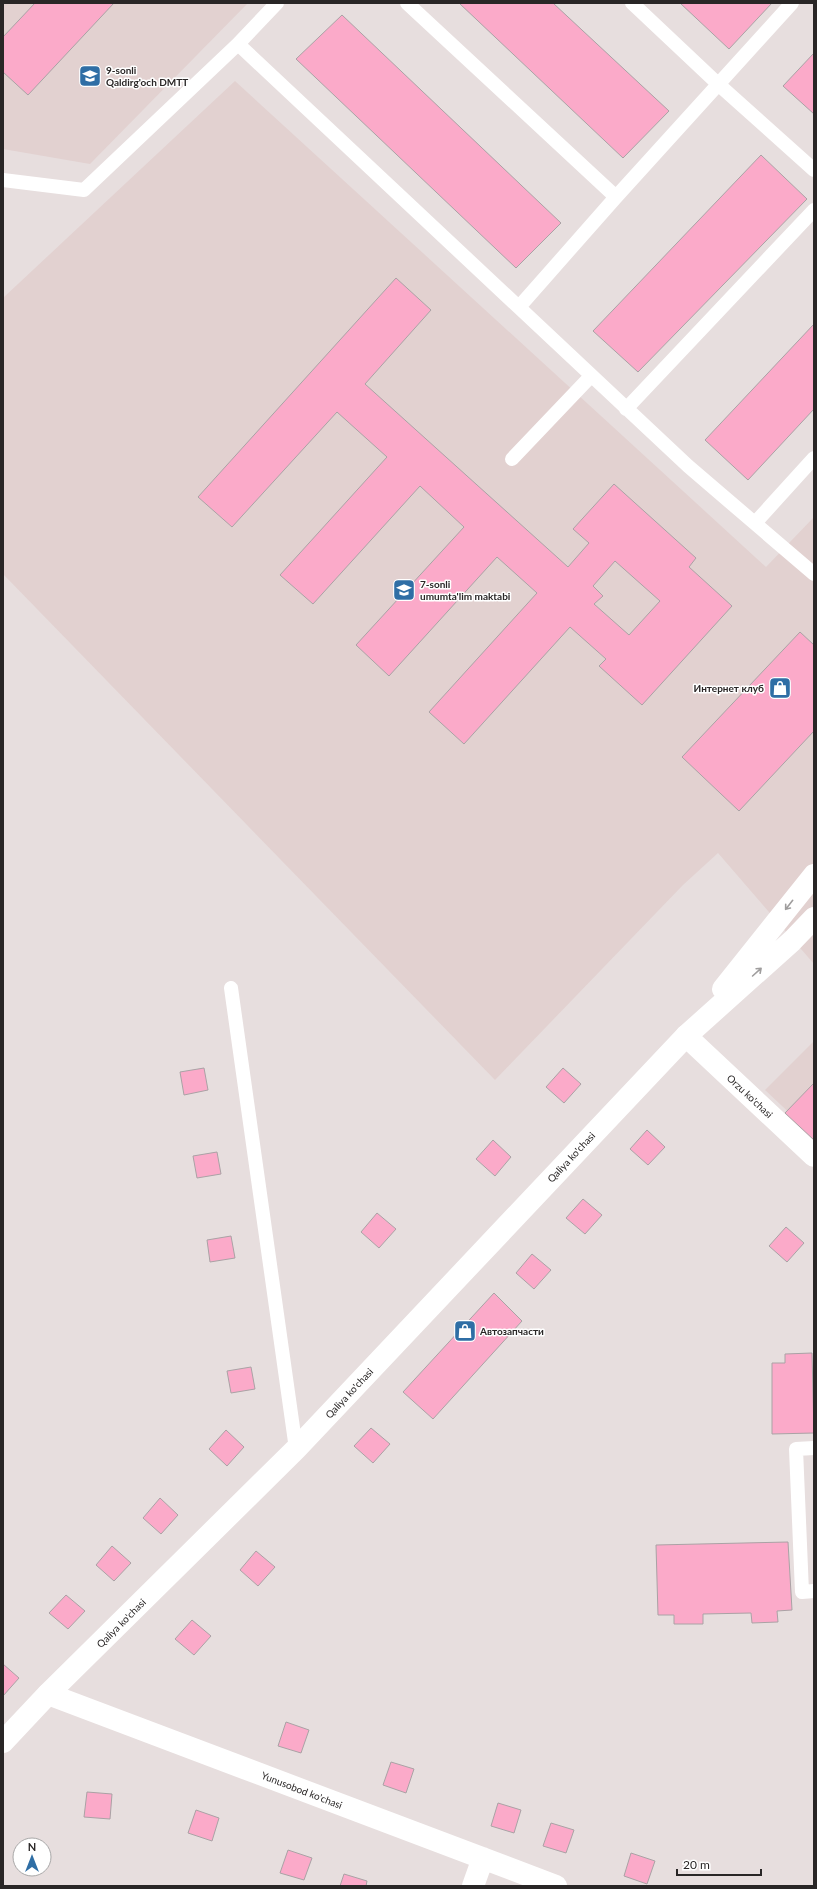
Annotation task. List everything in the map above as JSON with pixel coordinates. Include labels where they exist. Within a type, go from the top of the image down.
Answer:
[{"type":"main road","name":"Qaliya ko'chasi","points":[[686,1036],[814,875]]},
{"type":"main road","name":"Qaliya ko'chasi","points":[[3,1742],[48,1694],[296,1449],[686,1036],[814,918]]},
{"type":"main road","name":"Orzu ko'chasi","points":[[686,1036],[814,1156]]},
{"type":"main road","name":"Yunusobod ko'chasi","points":[[48,1694],[556,1886]]},
{"type":"main road","points":[[473,1886],[483,1858]]},
{"type":"lane","points":[[3,180],[84,190],[238,44],[277,3]]},
{"type":"lane","points":[[407,3],[616,197]]},
{"type":"lane","points":[[632,3],[718,84],[814,170]]},
{"type":"lane","points":[[518,307],[792,3]]},
{"type":"lane","points":[[238,44],[626,409],[688,466],[814,574]]},
{"type":"lane","points":[[626,409],[814,210]]},
{"type":"lane","points":[[512,459],[591,376]]},
{"type":"lane","points":[[755,523],[814,458]]},
{"type":"lane","points":[[231,988],[296,1449]]},
{"type":"lane","points":[[814,1448],[796,1450],[802,1592],[814,1591]]},
{"type":"shaded area","name":"9-sonli Qaldirg'och DMTT","points":[[3,3],[248,3],[90,164],[3,149]]},
{"type":"shaded area","name":"7-sonli umumta'lim maktabi","points":[[235,81],[766,567],[814,517],[814,964],[718,853],[683,885],[495,1080],[3,574],[3,298]]},
{"type":"shaded area","points":[[814,1041],[814,1136],[765,1090]]},
{"type":"building","points":[[35,3],[114,3],[28,95],[3,72],[3,37]]},
{"type":"building","points":[[459,3],[553,3],[669,111],[623,158]]},
{"type":"building","points":[[680,3],[772,3],[729,49]]},
{"type":"building","points":[[342,15],[561,223],[516,268],[296,59]]},
{"type":"building","points":[[814,53],[814,114],[783,86]]},
{"type":"building","points":[[761,155],[807,199],[638,372],[593,331]]},
{"type":"building","points":[[396,278],[431,310],[365,384],[568,567],[589,543],[573,529],[614,484],[696,558],[689,567],[732,606],[642,705],[599,666],[606,659],[570,627],[464,744],[429,712],[537,593],[497,557],[389,676],[356,645],[464,527],[420,486],[313,604],[280,575],[387,457],[337,412],[232,527],[198,497]],"holes":[[[615,561],[660,601],[629,635],[594,604],[603,596],[593,586]]]},
{"type":"building","points":[[814,324],[814,409],[748,480],[705,440]]},
{"type":"building","name":"Интернет клуб","points":[[800,632],[814,645],[814,731],[739,811],[682,757]]},
{"type":"building","points":[[204,1068],[208,1090],[184,1095],[180,1072]]},
{"type":"building","points":[[563,1068],[581,1084],[564,1103],[546,1087]]},
{"type":"building","points":[[814,1083],[814,1140],[785,1113]]},
{"type":"building","points":[[647,1130],[665,1147],[648,1165],[630,1149]]},
{"type":"building","points":[[493,1140],[511,1157],[495,1176],[476,1159]]},
{"type":"building","points":[[217,1152],[221,1174],[197,1178],[193,1156]]},
{"type":"building","points":[[583,1199],[602,1215],[585,1234],[566,1218]]},
{"type":"building","points":[[377,1213],[396,1229],[379,1248],[361,1232]]},
{"type":"building","points":[[786,1227],[804,1243],[787,1262],[769,1246]]},
{"type":"building","points":[[231,1236],[235,1258],[210,1262],[207,1240]]},
{"type":"building","points":[[532,1254],[551,1270],[534,1289],[516,1273]]},
{"type":"building","points":[[494,1293],[522,1321],[433,1419],[403,1392]]},
{"type":"building","points":[[812,1353],[814,1433],[772,1434],[772,1363],[785,1363],[785,1354]]},
{"type":"building","points":[[251,1367],[255,1389],[231,1393],[227,1371]]},
{"type":"building","points":[[371,1428],[390,1444],[373,1463],[354,1446]]},
{"type":"building","points":[[226,1430],[244,1447],[227,1466],[209,1449]]},
{"type":"building","points":[[160,1498],[178,1515],[161,1534],[143,1518]]},
{"type":"building","points":[[788,1542],[792,1610],[777,1611],[778,1622],[752,1623],[751,1613],[703,1614],[703,1624],[674,1624],[674,1615],[658,1615],[656,1545]]},
{"type":"building","points":[[112,1546],[131,1563],[114,1581],[96,1565]]},
{"type":"building","points":[[256,1551],[275,1567],[258,1586],[240,1570]]},
{"type":"building","points":[[66,1595],[85,1611],[68,1629],[49,1613]]},
{"type":"building","points":[[192,1620],[211,1636],[194,1655],[175,1639]]},
{"type":"building","points":[[3,1664],[19,1678],[3,1696]]},
{"type":"building","points":[[286,1722],[309,1730],[301,1753],[278,1746]]},
{"type":"building","points":[[391,1762],[414,1769],[406,1793],[383,1785]]},
{"type":"building","points":[[87,1792],[112,1794],[110,1819],[84,1817]]},
{"type":"building","points":[[498,1803],[521,1810],[514,1833],[491,1826]]},
{"type":"building","points":[[196,1810],[219,1818],[212,1841],[188,1833]]},
{"type":"building","points":[[551,1823],[574,1830],[566,1853],[543,1846]]},
{"type":"building","points":[[288,1850],[312,1858],[304,1880],[280,1873]]},
{"type":"building","points":[[631,1853],[655,1861],[647,1884],[624,1876]]},
{"type":"building","points":[[344,1874],[367,1881],[366,1886],[340,1886]]},
{"type":"place","name":"9-sonli Qaldirg'och DMTT","points":[[90,76]]},
{"type":"place","name":"7-sonli umumta'lim maktabi","points":[[404,590]]},
{"type":"place","name":"Интернет клуб","points":[[780,688]]},
{"type":"place","name":"Автозапчасти","points":[[465,1331]]}]
